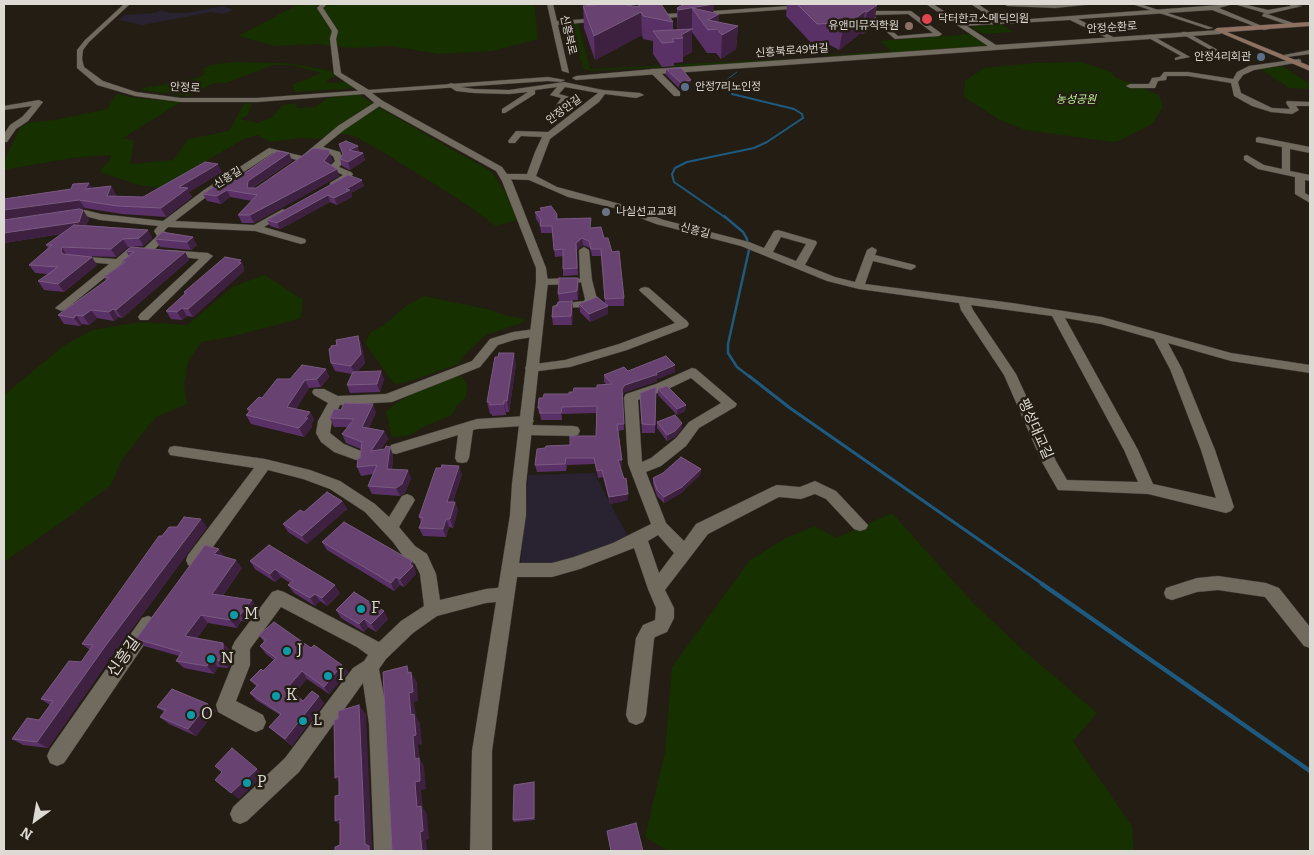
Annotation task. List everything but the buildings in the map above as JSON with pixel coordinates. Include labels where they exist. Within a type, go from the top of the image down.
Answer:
[{"type":"main road","name":"안정순환로","points":[[1264,28],[1310,25]]},
{"type":"main road","name":"안정순환로","points":[[1221,31],[1310,25]]},
{"type":"main road","points":[[1221,31],[1287,55],[1296,61]]},
{"type":"main road","points":[[1221,31],[1309,66]]},
{"type":"street","name":"안정로","points":[[127,4],[80,50],[78,59],[80,68],[86,74],[105,85],[156,98],[205,101],[257,100],[373,91]]},
{"type":"street","points":[[324,4],[320,8],[335,31],[333,39],[337,71],[344,71],[373,91],[380,103],[489,162],[505,177],[541,268],[542,282],[531,368],[519,484],[518,514],[482,751],[480,851]]},
{"type":"street","name":"신흥북로","points":[[550,4],[556,23],[566,78]]},
{"type":"street","points":[[702,4],[709,14]]},
{"type":"street","points":[[867,4],[857,4],[897,38],[939,34],[909,12],[868,13]]},
{"type":"street","points":[[929,4],[965,25],[994,47]]},
{"type":"street","points":[[974,4],[1003,23]]},
{"type":"street","points":[[1007,4],[1092,4]]},
{"type":"street","points":[[1135,4],[1202,29]]},
{"type":"street","points":[[1200,4],[1264,28]]},
{"type":"street","points":[[965,25],[1213,8],[1228,4]]},
{"type":"street","name":"안정순환로","points":[[1228,4],[1294,25]]},
{"type":"street","points":[[1236,4],[1268,12],[1299,6],[1291,4]]},
{"type":"street","points":[[1048,5],[1111,38]]},
{"type":"street","points":[[647,17],[810,7]]},
{"type":"street","points":[[556,23],[605,17],[612,19]]},
{"type":"street","name":"안정순환로","points":[[994,47],[1184,33],[1202,29],[1221,31]]},
{"type":"street","points":[[1184,33],[1222,54]]},
{"type":"street","points":[[1149,36],[1187,57],[1178,59]]},
{"type":"street","name":"신흥북로49번길","points":[[566,78],[994,47]]},
{"type":"street","points":[[1287,55],[1310,52]]},
{"type":"street","points":[[1130,86],[1152,86],[1155,80],[1163,78],[1164,74],[1188,74],[1234,81],[1245,71],[1296,61]]},
{"type":"street","points":[[654,71],[677,94]]},
{"type":"street","points":[[373,91],[566,78]]},
{"type":"street","name":"안정안길","points":[[558,109],[566,97],[554,95],[566,78]]},
{"type":"street","name":"안정안길","points":[[451,85],[460,89],[509,92],[533,90],[566,78],[603,92],[640,95]]},
{"type":"street","points":[[1234,81],[1237,94],[1262,107],[1292,112],[1295,110],[1290,103],[1310,104]]},
{"type":"street","points":[[474,90],[478,101]]},
{"type":"street","points":[[505,111],[533,90]]},
{"type":"street","name":"안정안길","points":[[531,177],[539,152],[549,135],[604,94],[603,92]]},
{"type":"street","points":[[4,108],[39,102],[25,118],[13,127],[6,140],[4,140]]},
{"type":"street","name":"신흥길","points":[[147,251],[162,237],[159,231],[165,224],[207,192],[272,150],[299,162],[358,117],[380,103]]},
{"type":"street","points":[[512,141],[520,133],[549,135]]},
{"type":"street","points":[[1259,140],[1310,150]]},
{"type":"street","points":[[1286,146],[1286,172]]},
{"type":"street","points":[[316,148],[337,154],[340,162],[332,168],[348,174],[347,177],[322,191]]},
{"type":"street","points":[[1247,158],[1261,167],[1305,177],[1300,194],[1310,200]]},
{"type":"street","points":[[505,177],[531,177]]},
{"type":"street","name":"신흥길","points":[[531,177],[554,189],[571,195],[617,206],[660,222],[748,245],[831,279],[859,286]]},
{"type":"street","points":[[256,228],[285,211]]},
{"type":"street","points":[[58,216],[85,212],[100,217],[165,224],[256,228],[301,241]]},
{"type":"street","points":[[768,253],[778,232],[812,243],[799,266]]},
{"type":"street","points":[[61,308],[133,250],[208,256],[144,317]]},
{"type":"street","points":[[561,306],[587,304],[591,299],[586,280],[584,250]]},
{"type":"street","points":[[911,266],[871,254],[859,286],[1102,321],[1231,357],[1310,369]]},
{"type":"street","points":[[73,258],[118,262]]},
{"type":"street","points":[[542,282],[586,280]]},
{"type":"street","points":[[531,368],[566,364],[623,347],[683,324],[644,290]]},
{"type":"street","name":"팽성대교길","points":[[964,300],[967,310],[1010,374],[1048,462],[1063,486],[1148,488],[1226,507],[1208,450],[1176,369],[1158,336]]},
{"type":"street","points":[[1057,314],[1131,450],[1148,488]]},
{"type":"street","points":[[319,392],[336,401],[387,399],[476,364],[494,342],[513,336],[535,333]]},
{"type":"street","points":[[637,470],[656,462],[681,442],[694,425],[730,404],[692,372],[661,387],[631,397],[635,464],[637,470],[660,528],[684,552]]},
{"type":"street","points":[[336,401],[325,421],[323,433],[326,438],[339,448],[356,455]]},
{"type":"street","points":[[396,448],[481,424],[573,431]]},
{"type":"street","points":[[462,458],[466,428]]},
{"type":"street","points":[[175,451],[265,464],[335,484],[370,508],[409,551],[421,559],[428,574],[433,609]]},
{"type":"street","points":[[183,574],[265,464]]},
{"type":"street","points":[[656,589],[702,529],[777,491],[801,493],[815,487],[831,495],[860,525]]},
{"type":"street","points":[[390,528],[407,500]]},
{"type":"street","points":[[510,570],[552,570],[619,548],[660,528]]},
{"type":"street","points":[[636,715],[645,638],[649,631],[661,626],[666,618],[665,608],[656,589],[639,538]]},
{"type":"street","points":[[1172,593],[1197,586],[1218,583],[1266,590],[1273,593],[1310,640]]},
{"type":"street","points":[[240,814],[292,765],[354,682],[407,628],[433,609],[486,596],[506,594]]},
{"type":"street","points":[[256,722],[225,705],[241,665],[241,647],[278,597],[363,641],[375,660],[385,851]]},
{"type":"street","name":"신흥길","points":[[57,756],[155,613]]},
{"type":"shaded area","points":[[222,6],[234,10],[222,14],[211,12],[143,25],[119,20],[125,15],[155,13],[161,10],[169,13],[187,13]]},
{"type":"shaded area","points":[[594,473],[634,548],[565,573],[520,574],[528,475]]},
{"type":"green space","points":[[299,4],[534,4],[538,39],[492,51],[438,54],[392,46],[353,48],[319,44],[274,46],[238,36]]},
{"type":"green space","points":[[578,24],[590,69],[802,58],[592,71],[584,69],[570,25]]},
{"type":"green space","points":[[1001,24],[1013,32],[983,34],[972,27]]},
{"type":"green space","points":[[972,34],[987,44],[986,46],[859,55],[814,56],[891,51],[880,41]]},
{"type":"green space","points":[[233,62],[286,63],[331,71],[335,76],[326,81],[328,83],[344,82],[356,88],[295,92],[292,85],[321,73],[291,65],[273,65],[226,83],[214,83],[188,96],[141,90],[197,78],[205,74],[203,69],[210,65]]},
{"type":"green space","name":"농성공원","points":[[1082,62],[1111,72],[1115,77],[1159,95],[1163,107],[1152,124],[1119,141],[1113,142],[1025,130],[1000,120],[964,97],[965,81],[984,68],[1033,63]]},
{"type":"green space","points":[[1282,66],[1310,84],[1310,89],[1289,88],[1261,69]]},
{"type":"green space","points":[[118,94],[136,98],[181,102],[123,138],[134,141],[130,164],[174,160],[188,139],[229,131],[244,104],[252,103],[248,115],[240,119],[258,123],[272,117],[283,105],[295,103],[298,108],[315,107],[328,98],[359,94],[372,103],[370,106],[378,107],[492,172],[505,192],[517,220],[496,226],[466,204],[388,155],[358,138],[346,134],[329,134],[319,139],[300,138],[270,142],[258,135],[244,139],[159,188],[139,185],[102,173],[101,169],[111,159],[110,155],[71,158],[4,170],[4,161],[21,126],[33,122],[55,120],[107,109]]},
{"type":"green space","points":[[265,275],[303,300],[301,318],[235,336],[201,342],[188,362],[184,386],[187,404],[156,417],[122,459],[111,485],[4,562],[4,395],[62,347],[92,330],[141,322],[187,325],[234,286]]},
{"type":"green space","points":[[424,296],[526,319],[522,323],[486,335],[465,354],[459,364],[404,383],[394,384],[365,343],[370,333],[385,324],[406,306]]},
{"type":"green space","points":[[455,376],[462,377],[467,385],[466,397],[457,406],[452,415],[423,427],[411,435],[392,437],[386,411],[401,400],[434,382]]},
{"type":"green space","points":[[892,513],[973,603],[1021,648],[1097,713],[1073,741],[1132,826],[1134,851],[668,851],[645,837],[665,752],[672,667],[750,560],[786,538],[815,526],[836,538]]},
{"type":"waterway","points":[[732,94],[722,83],[737,72]]},
{"type":"waterway","points":[[726,218],[674,182],[672,174],[675,168],[687,162],[754,148],[767,142],[803,118],[802,114],[794,109],[732,94]]},
{"type":"waterway","points":[[732,94],[736,95]]},
{"type":"waterway","points":[[724,216],[743,232],[747,239],[749,250],[728,344],[728,353],[737,367],[750,377]]},
{"type":"waterway","points":[[749,376],[790,408],[1044,585]]},
{"type":"waterway","points":[[1042,584],[1310,771]]},
{"type":"place","name":"닥터한코스메딕의원","points":[[927,19]]},
{"type":"place","name":"유앤미뮤직학원","points":[[909,26]]},
{"type":"place","name":"안정4리회관","points":[[1261,57]]},
{"type":"place","name":"안정7리노인정","points":[[685,87]]},
{"type":"place","name":"나실선교교회","points":[[606,212]]},
{"type":"place","name":"F","points":[[361,609]]},
{"type":"place","name":"M","points":[[234,615]]},
{"type":"place","name":"J","points":[[287,651]]},
{"type":"place","name":"N","points":[[211,659]]},
{"type":"place","name":"I","points":[[328,676]]},
{"type":"place","name":"K","points":[[276,696]]},
{"type":"place","name":"O","points":[[191,715]]},
{"type":"place","name":"L","points":[[303,721]]},
{"type":"place","name":"P","points":[[247,783]]}]
